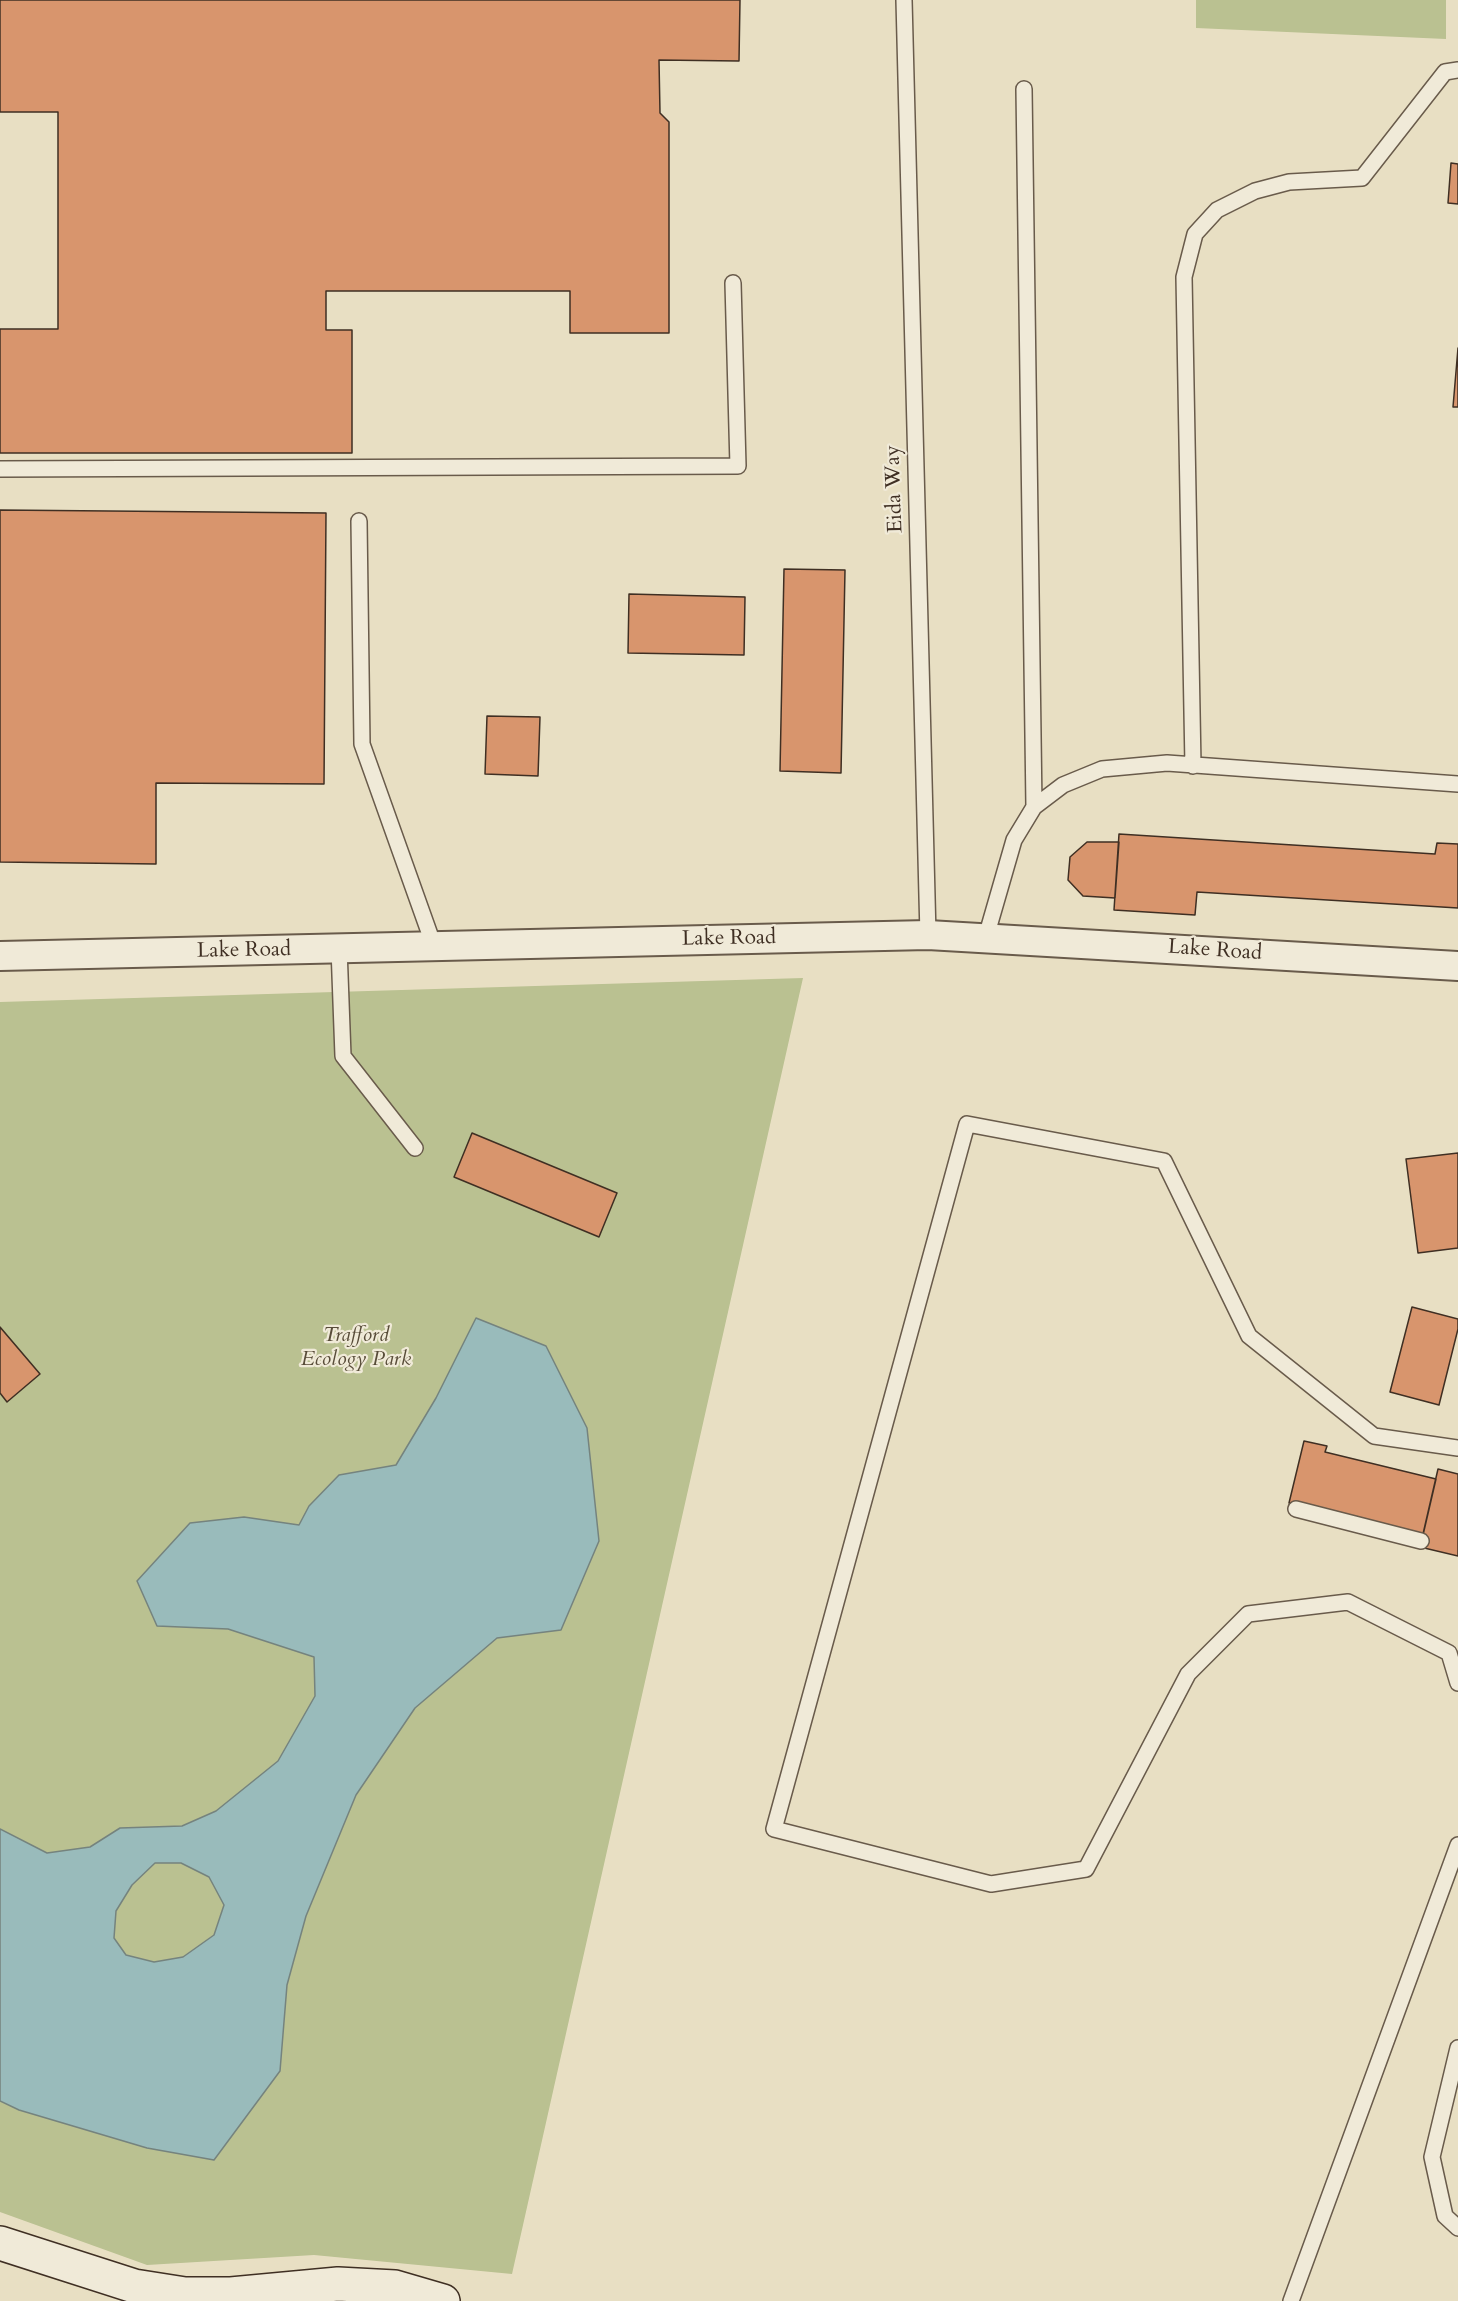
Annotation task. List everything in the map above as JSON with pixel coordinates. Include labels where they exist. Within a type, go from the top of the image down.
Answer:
[{"type":"street","name":"Lake Road","points":[[0,956],[928,935],[1458,966]]},
{"type":"street","points":[[0,2243],[134,2286],[185,2294],[231,2294],[338,2284],[394,2287],[443,2301]]},
{"type":"lane","name":"Eida Way","points":[[904,0],[928,935]]},
{"type":"lane","points":[[1193,766],[1184,277],[1195,234],[1217,210],[1255,191],[1289,182],[1362,178],[1445,72],[1458,70]]},
{"type":"lane","points":[[1024,89],[1034,807]]},
{"type":"lane","points":[[0,469],[738,466],[733,283]]},
{"type":"lane","points":[[359,521],[362,744],[434,946]]},
{"type":"lane","points":[[986,937],[1014,840],[1034,807],[1063,784],[1102,769],[1167,764],[1458,784]]},
{"type":"lane","points":[[339,948],[343,1056],[415,1148]]},
{"type":"lane","points":[[1458,1448],[1374,1436],[1249,1336],[1164,1161],[967,1124],[774,1829],[991,1884],[1086,1869],[1188,1674],[1248,1614],[1348,1602],[1449,1653],[1458,1683]]},
{"type":"lane","points":[[1296,1509],[1421,1541]]},
{"type":"lane","points":[[1291,2301],[1458,1845]]},
{"type":"lane","points":[[1458,2048],[1431,2157],[1444,2216],[1458,2228]]},
{"type":"green space","points":[[1196,0],[1446,0],[1446,39],[1196,28]]},
{"type":"green space","name":"Trafford Ecology Park","points":[[803,978],[512,2274],[314,2255],[147,2265],[0,2212],[0,1002]]},
{"type":"water","points":[[476,1318],[546,1346],[587,1428],[599,1541],[561,1630],[497,1638],[415,1708],[356,1795],[306,1916],[287,1985],[280,2071],[214,2160],[147,2148],[19,2110],[0,2101],[0,1829],[47,1853],[90,1847],[120,1828],[182,1826],[216,1811],[278,1761],[315,1696],[314,1657],[228,1629],[157,1626],[137,1581],[190,1523],[244,1517],[299,1525],[309,1506],[339,1475],[396,1465],[436,1398]],"holes":[[[155,1863],[181,1863],[209,1877],[224,1905],[214,1935],[183,1957],[154,1962],[126,1955],[114,1938],[116,1911],[132,1885]]]},
{"type":"building","points":[[0,0],[740,0],[739,61],[659,60],[660,113],[669,122],[669,333],[570,333],[570,291],[326,291],[326,330],[352,330],[352,453],[0,453],[0,329],[58,329],[58,112],[0,112]]},
{"type":"building","points":[[1451,163],[1458,164],[1458,204],[1448,203]]},
{"type":"building","points":[[1458,348],[1458,407],[1453,407]]},
{"type":"building","points":[[0,510],[326,513],[324,784],[156,783],[156,864],[0,862]]},
{"type":"building","points":[[784,569],[845,570],[841,773],[780,771]]},
{"type":"building","points":[[629,594],[745,597],[744,655],[628,653]]},
{"type":"building","points":[[487,716],[540,717],[538,776],[485,774]]},
{"type":"building","points":[[1119,834],[1435,854],[1437,843],[1458,844],[1458,908],[1197,892],[1195,915],[1114,910]]},
{"type":"building","points":[[1087,842],[1119,842],[1115,898],[1083,896],[1068,880],[1070,857]]},
{"type":"building","points":[[472,1133],[617,1193],[599,1237],[454,1177]]},
{"type":"building","points":[[1458,1153],[1458,1248],[1418,1253],[1406,1159]]},
{"type":"building","points":[[1412,1307],[1458,1319],[1458,1329],[1439,1405],[1390,1392]]},
{"type":"building","points":[[0,1327],[40,1374],[7,1402],[0,1393]]},
{"type":"building","points":[[1304,1441],[1327,1446],[1325,1452],[1436,1479],[1423,1535],[1289,1503]]},
{"type":"building","points":[[1438,1469],[1458,1474],[1458,1556],[1420,1547]]}]
